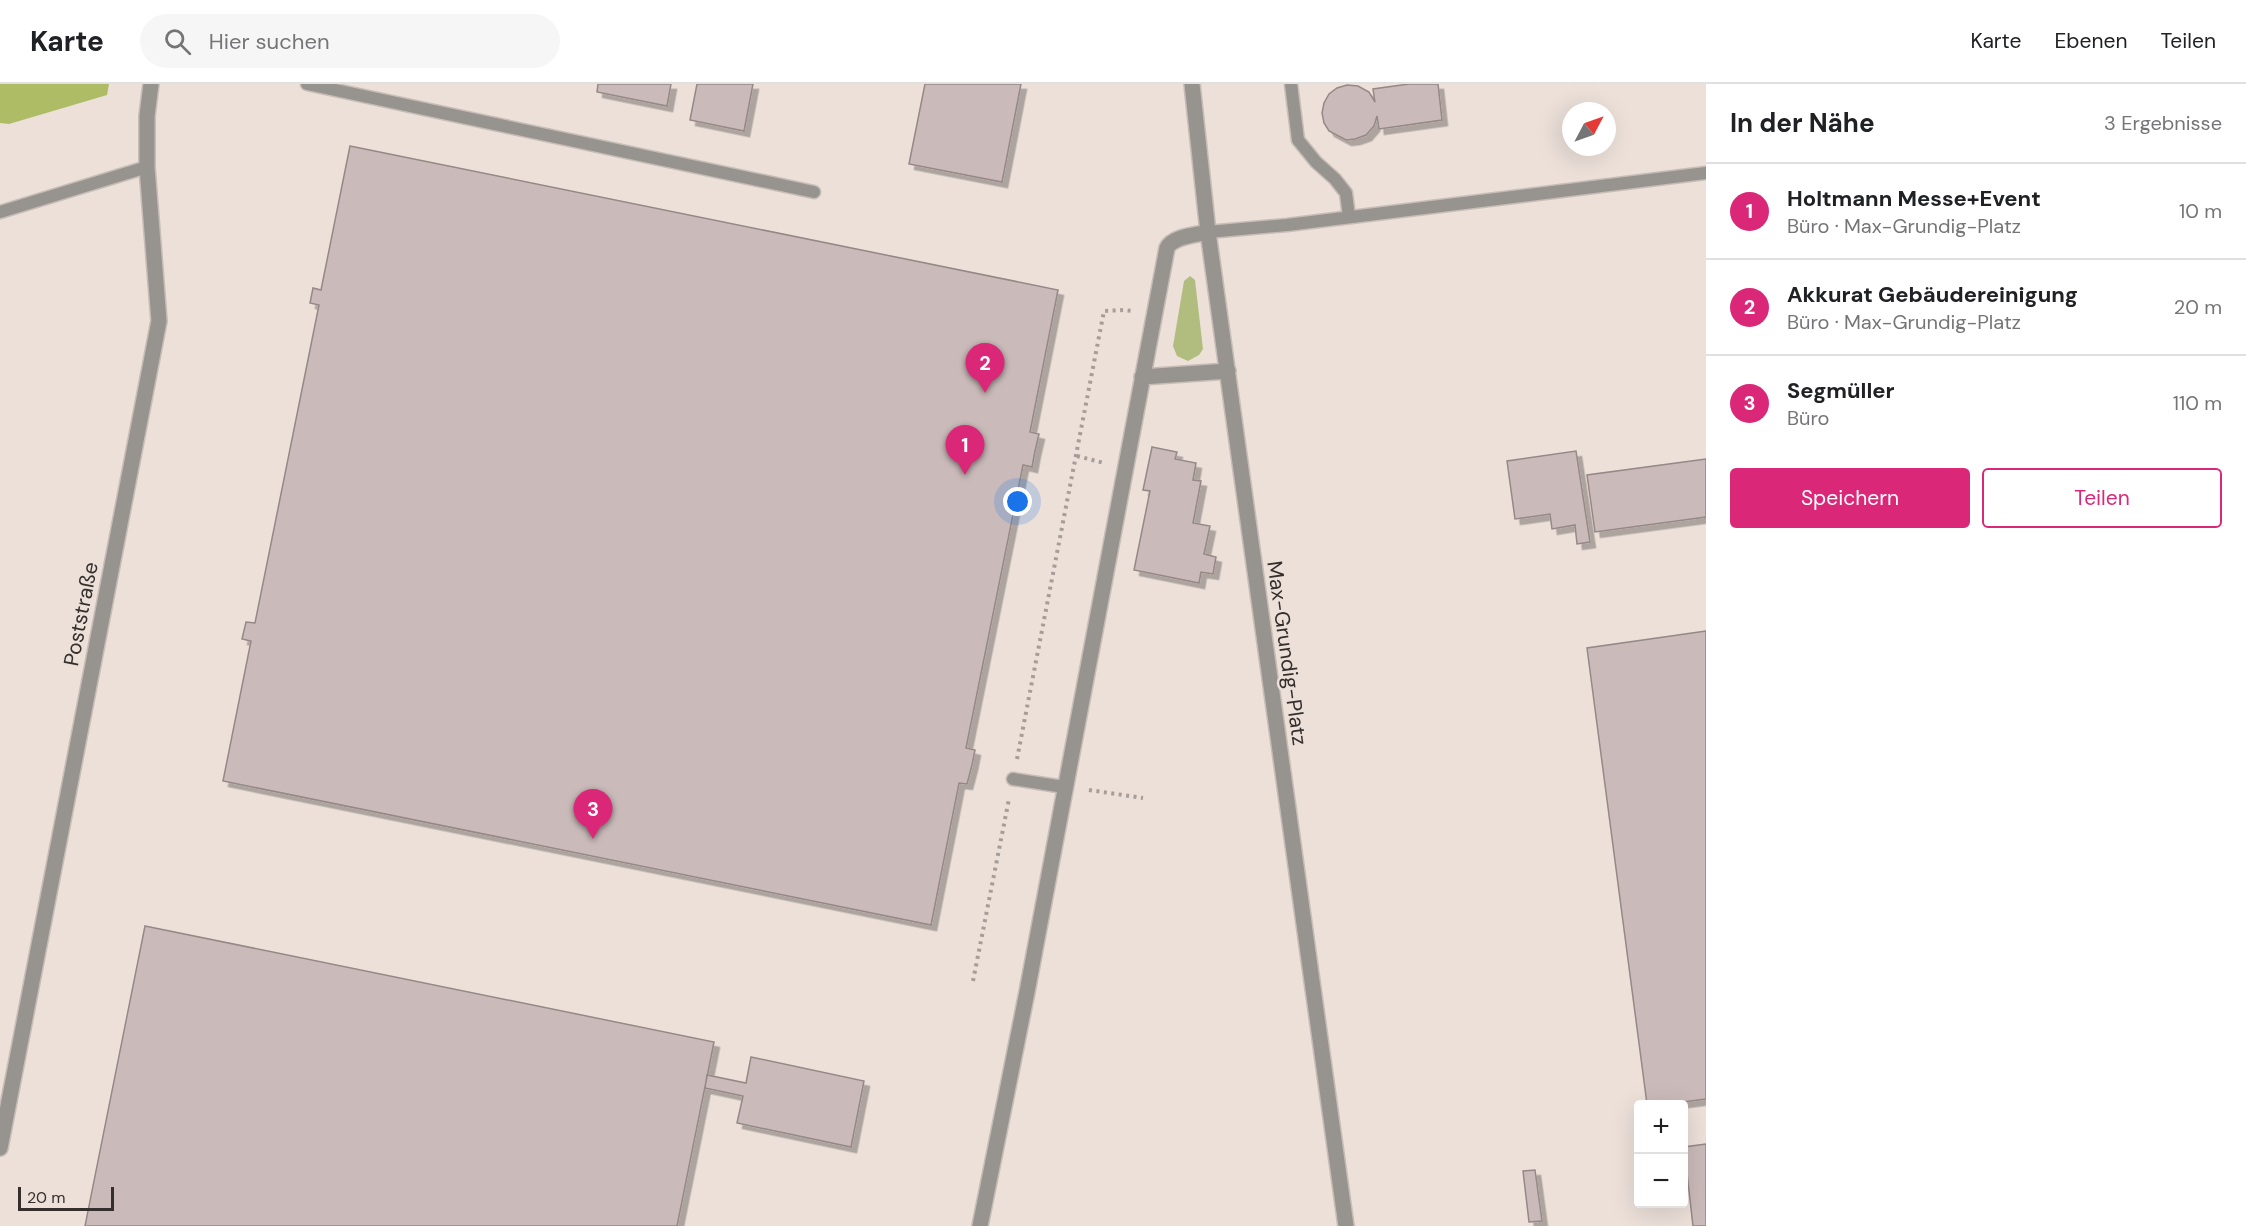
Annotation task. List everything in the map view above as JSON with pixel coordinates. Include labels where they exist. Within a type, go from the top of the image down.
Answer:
[{"type":"street","name":"Poststraße","points":[[0,1148],[159,321],[147,167],[147,116],[151,84]]},
{"type":"street","name":"Max-Grundig-Platz","points":[[1192,84],[1208,232],[1346,1226]]},
{"type":"street","points":[[980,1226],[1027,992],[1142,377],[1170,243],[1208,232]]},
{"type":"street","points":[[1142,377],[1228,371]]},
{"type":"lane","points":[[306,84],[814,192]]},
{"type":"lane","points":[[1290,84],[1298,140],[1346,193],[1349,217]]},
{"type":"lane","points":[[0,212],[147,167]]},
{"type":"lane","points":[[1208,232],[1287,225],[1706,173]]},
{"type":"lane","points":[[1013,778],[1064,787]]},
{"type":"path","points":[[973,981],[1104,311],[1124,310],[1154,316]]},
{"type":"path","points":[[1064,787],[1143,798]]},
{"type":"green space","points":[[0,84],[109,84],[107,95],[9,124],[0,123]]},
{"type":"green space","points":[[1190,276],[1195,280],[1203,349],[1199,355],[1188,361],[1177,356],[1173,346],[1184,281]]},
{"type":"building","points":[[598,84],[671,84],[667,106],[597,92]]},
{"type":"building","points":[[697,84],[753,84],[744,131],[690,120]]},
{"type":"building","points":[[925,84],[1021,84],[1002,182],[909,164]]},
{"type":"building","points":[[1409,84],[1438,84],[1442,120],[1379,129],[1377,116],[1374,126],[1366,135],[1346,140],[1329,131],[1324,123],[1322,113],[1324,103],[1329,94],[1337,88],[1347,85],[1358,86],[1369,92],[1375,102],[1373,89]]},
{"type":"building","points":[[350,146],[1058,290],[1030,432],[1039,434],[1032,467],[1023,465],[966,748],[975,750],[972,765],[967,784],[959,783],[931,925],[223,781],[251,641],[242,639],[246,622],[255,623],[319,305],[310,303],[313,288],[321,290]]},
{"type":"building","points":[[1152,447],[1177,452],[1175,459],[1196,463],[1193,480],[1201,481],[1193,523],[1210,526],[1204,554],[1216,557],[1213,574],[1201,572],[1199,583],[1134,570],[1150,491],[1143,490]]},
{"type":"building","points":[[1576,451],[1590,542],[1577,544],[1575,525],[1552,529],[1550,514],[1515,519],[1507,461]]},
{"type":"building","points":[[1706,459],[1706,517],[1595,532],[1587,475]]},
{"type":"building","points":[[1706,631],[1706,1099],[1688,1101],[1646,1100],[1587,648]]},
{"type":"building","points":[[145,926],[714,1042],[677,1226],[85,1226]]},
{"type":"building","points":[[751,1057],[864,1081],[851,1147],[737,1123],[743,1096],[705,1088],[707,1075],[746,1083]]},
{"type":"building","points":[[1706,1144],[1706,1226],[1693,1226],[1688,1182],[1688,1146]]},
{"type":"building","points":[[1535,1170],[1542,1221],[1529,1222],[1523,1171]]},
{"type":"place","name":"Akkurat Gebäudereinigung","points":[[985,393]]},
{"type":"place","name":"Holtmann Messe+Event","points":[[965,475]]},
{"type":"place","name":"Segmüller","points":[[593,839]]}]
